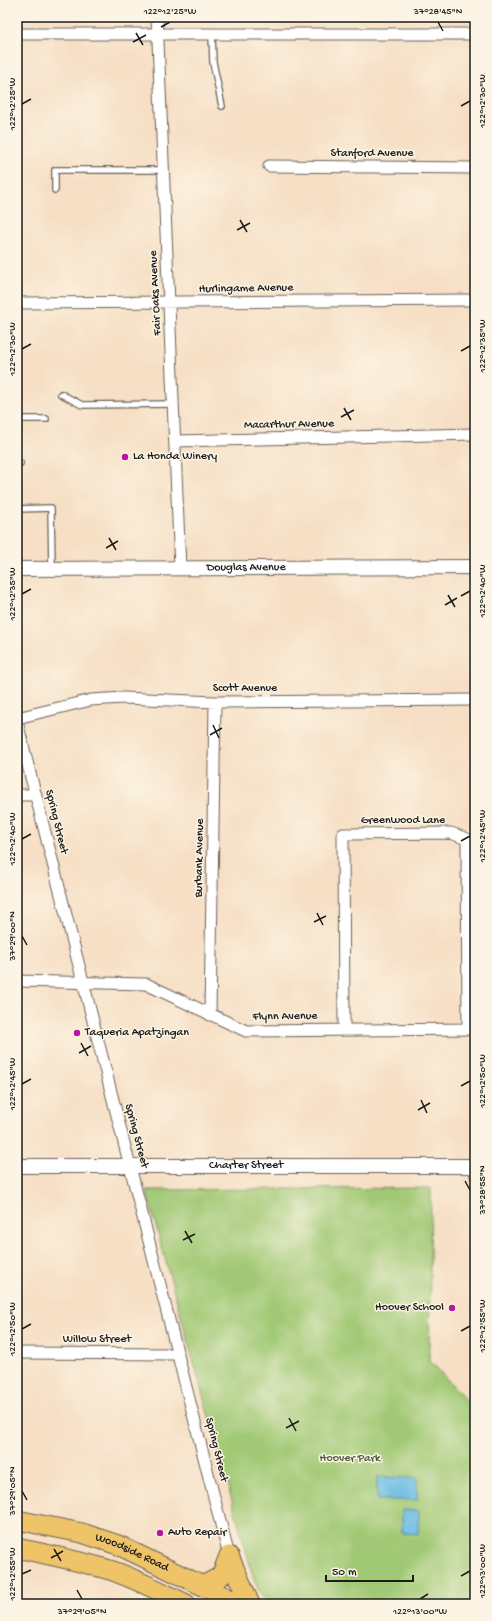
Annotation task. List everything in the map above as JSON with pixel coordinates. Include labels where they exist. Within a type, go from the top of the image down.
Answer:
[{"type":"highway","name":"Woodside Road","points":[[17,1520],[82,1532],[111,1542],[240,1604]]},
{"type":"highway","name":"Woodside Road","points":[[17,1548],[65,1558],[113,1572],[150,1586],[186,1604]]},
{"type":"highway","points":[[203,1586],[220,1576],[228,1563],[229,1556]]},
{"type":"highway","points":[[229,1556],[250,1604]]},
{"type":"street","name":"Fair Oaks Avenue","points":[[157,17],[176,441],[180,568]]},
{"type":"street","points":[[17,34],[158,36],[475,34]]},
{"type":"street","name":"Stanford Avenue","points":[[269,166],[475,168]]},
{"type":"street","name":"Hurlingame Avenue","points":[[17,303],[475,300]]},
{"type":"street","name":"Macarthur Avenue","points":[[176,441],[475,434]]},
{"type":"street","name":"Douglas Avenue","points":[[17,569],[475,567]]},
{"type":"street","name":"Scott Avenue","points":[[17,718],[92,700],[123,698],[215,702],[475,700]]},
{"type":"street","name":"Burbank Avenue","points":[[210,1015],[215,702]]},
{"type":"street","name":"Spring Street","points":[[17,722],[229,1556]]},
{"type":"street","points":[[17,795],[36,795]]},
{"type":"street","name":"Greenwood Lane","points":[[344,1029],[343,834],[451,834],[467,839],[471,1029]]},
{"type":"street","name":"Flynn Avenue","points":[[17,981],[82,981],[146,984],[246,1031],[471,1029]]},
{"type":"street","name":"Charter Street","points":[[17,1166],[473,1166]]},
{"type":"street","name":"Willow Street","points":[[17,1353],[178,1354]]},
{"type":"lane","points":[[212,35],[213,62],[222,106]]},
{"type":"lane","points":[[55,190],[55,170],[163,170]]},
{"type":"lane","points":[[61,394],[82,405],[174,404]]},
{"type":"lane","points":[[17,419],[46,419]]},
{"type":"lane","points":[[17,509],[51,508],[52,568]]},
{"type":"lane","points":[[473,1166],[475,1181]]},
{"type":"green space","name":"Hoover Park","points":[[431,1188],[429,1360],[475,1409],[475,1604],[270,1604],[261,1595],[254,1580],[146,1190]]},
{"type":"water","points":[[377,1477],[417,1478],[417,1500],[377,1500]]},
{"type":"water","points":[[402,1510],[419,1511],[418,1534],[402,1533]]},
{"type":"place","name":"La Honda Winery","points":[[125,457]]},
{"type":"place","name":"Taqueria Apatzingan","points":[[77,1033]]},
{"type":"place","name":"Hoover School","points":[[452,1308]]},
{"type":"place","name":"Auto Repair","points":[[160,1533]]}]
